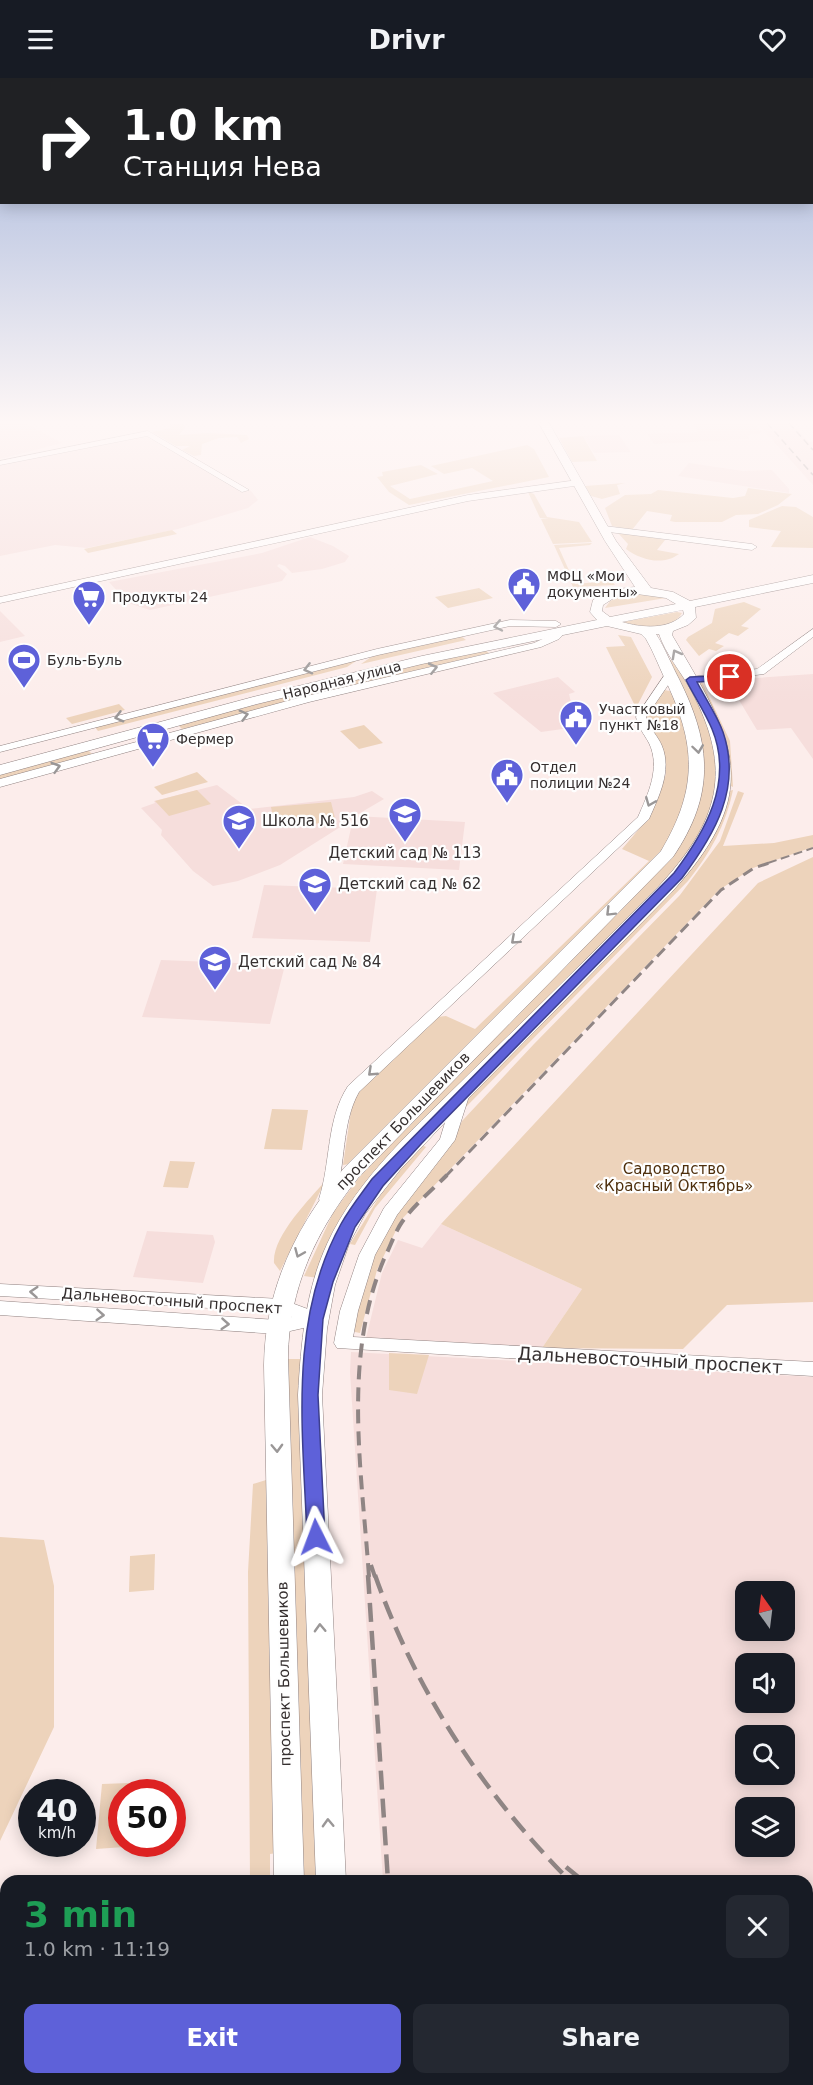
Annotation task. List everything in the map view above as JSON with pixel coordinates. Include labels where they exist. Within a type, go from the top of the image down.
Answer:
[{"type":"main road","points":[[590,517],[624,585],[620,592]]},
{"type":"main road","points":[[596,517],[637,585],[684,602],[813,579]]},
{"type":"main road","points":[[684,602],[813,572]]},
{"type":"main road","points":[[646,590],[608,595],[597,603],[595,609],[602,618],[624,628],[644,630],[668,628],[689,619],[691,615],[684,602]]},
{"type":"main road","name":"Народная улица","points":[[0,762],[351,669],[684,602]]},
{"type":"main road","name":"Народная улица","points":[[0,770],[254,701],[559,627]]},
{"type":"main road","name":"проспект Большевиков","points":[[331,1875],[310,1395],[315,1319],[336,1249],[348,1225],[378,1182],[462,1093],[678,876],[714,822],[724,788],[723,751],[717,730],[665,635],[668,628]]},
{"type":"main road","name":"проспект Большевиков","points":[[289,1875],[276,1445],[279,1317],[289,1276],[310,1228],[326,1203],[395,1125],[653,868],[678,838],[695,799],[700,765],[693,726],[651,636],[644,630]]},
{"type":"street","points":[[0,600],[382,517]]},
{"type":"street","points":[[604,529],[752,547]]},
{"type":"street","points":[[0,749],[369,654],[510,623],[559,627],[555,637],[537,645],[306,699],[0,783]]},
{"type":"street","points":[[690,680],[760,672],[813,632]]},
{"type":"street","points":[[351,669],[369,654]]},
{"type":"street","points":[[326,1203],[333,1184],[345,1103],[353,1089],[643,819],[658,783],[660,762],[656,747],[642,725],[641,717],[670,675]]},
{"type":"street","points":[[438,1154],[447,1140],[462,1093]]},
{"type":"street","points":[[417,1140],[435,1142],[438,1154]]},
{"type":"street","name":"Дальневосточный проспект","points":[[438,1154],[405,1192],[378,1232],[356,1286],[343,1343],[813,1370]]},
{"type":"street","name":"Дальневосточный проспект","points":[[0,1290],[279,1317]]},
{"type":"street","name":"Дальневосточный проспект","points":[[0,1308],[315,1319]]},
{"type":"shaded area","points":[[0,517],[219,517],[178,529],[87,548],[55,545],[0,556]]},
{"type":"shaded area","points":[[310,537],[333,546],[349,556],[345,562],[322,569],[292,573],[279,564],[277,566],[287,574],[282,581],[150,610],[128,603],[109,582],[262,553]]},
{"type":"shaded area","points":[[0,611],[25,636],[0,642]]},
{"type":"shaded area","points":[[813,674],[813,759],[791,728],[757,730],[727,680]]},
{"type":"shaded area","points":[[558,677],[575,692],[569,694],[577,727],[541,732],[493,693]]},
{"type":"shaded area","name":"Школа № 516","points":[[217,785],[249,809],[354,797],[372,791],[384,799],[355,816],[465,822],[459,870],[343,864],[353,819],[280,865],[238,881],[213,886],[193,871],[161,835],[162,830],[141,808],[155,803],[154,801]]},
{"type":"shaded area","name":"Детский сад № 62","points":[[264,885],[377,889],[370,942],[252,938]]},
{"type":"shaded area","name":"Детский сад № 84","points":[[161,960],[285,965],[270,1024],[142,1017]]},
{"type":"shaded area","points":[[441,1224],[582,1289],[542,1348],[366,1338],[382,1273],[398,1240],[422,1248]]},
{"type":"shaded area","points":[[147,1231],[213,1235],[215,1242],[203,1283],[133,1277]]},
{"type":"shaded area","points":[[351,1352],[813,1377],[813,1875],[383,1875],[350,1372]]},
{"type":"green space","points":[[547,517],[579,522],[592,542],[553,544],[541,519],[549,519],[540,518]]},
{"type":"green space","points":[[608,517],[643,517],[632,530],[612,526]]},
{"type":"green space","points":[[671,517],[733,517],[722,522],[670,521]]},
{"type":"green space","points":[[757,517],[812,517],[813,548],[771,547],[781,531],[749,527],[749,520]]},
{"type":"green space","points":[[172,530],[177,534],[88,553],[84,549]]},
{"type":"green space","points":[[624,532],[665,540],[657,550],[679,554],[666,560],[645,559],[626,549],[628,544],[618,533]]},
{"type":"green space","points":[[592,543],[559,548],[575,584],[598,582],[598,578],[607,576],[615,585],[573,587],[554,545]]},
{"type":"green space","points":[[479,588],[493,598],[448,608],[435,597]]},
{"type":"green space","points":[[630,593],[644,593],[666,598],[605,608],[610,601]]},
{"type":"green space","points":[[744,602],[761,609],[741,626],[749,628],[738,636],[729,633],[715,643],[724,646],[716,651],[709,649],[699,656],[686,640],[688,637],[712,623],[715,609]]},
{"type":"green space","points":[[682,613],[677,620],[663,626],[646,627],[623,622]]},
{"type":"green space","points":[[618,635],[631,637],[652,677],[636,708],[606,647],[625,646]]},
{"type":"green space","points":[[461,636],[466,640],[361,664],[374,655]]},
{"type":"green space","points":[[484,649],[489,653],[182,729],[178,725],[327,686]]},
{"type":"green space","points":[[359,659],[347,667],[98,731],[94,726]]},
{"type":"green space","points":[[668,660],[671,660],[687,681],[699,703],[714,749],[716,772],[713,796],[706,820],[694,844],[662,884],[400,1149],[318,1278],[304,1276],[333,1213],[363,1172],[694,817],[701,795],[704,774],[700,736]]},
{"type":"green space","points":[[702,682],[730,741],[733,787],[729,785],[724,737],[699,684]]},
{"type":"green space","points":[[664,690],[670,691],[683,715],[695,760],[680,826],[659,854],[349,1164],[343,1165],[353,1097],[437,1017],[446,1016],[475,1029],[649,861],[622,849],[651,815],[666,774],[663,750],[646,717]]},
{"type":"green space","points":[[119,704],[125,710],[72,724],[66,718]]},
{"type":"green space","points":[[364,725],[383,743],[359,749],[340,731]]},
{"type":"green space","points":[[87,749],[92,754],[0,780],[0,774]]},
{"type":"green space","points":[[197,772],[208,782],[162,795],[154,787]]},
{"type":"green space","points":[[197,790],[211,804],[169,816],[155,801]]},
{"type":"green space","points":[[733,790],[716,838],[688,881],[461,1112],[465,1099],[660,900],[729,791]]},
{"type":"green space","points":[[738,791],[744,793],[723,846],[774,843],[813,835],[813,847],[753,868],[719,890],[401,1220],[377,1270],[360,1333],[355,1332],[352,1327],[369,1264],[398,1210],[456,1134],[462,1121],[680,895],[720,841]]},
{"type":"green space","points":[[331,802],[336,822],[275,827],[271,807]]},
{"type":"green space","name":"Садоводство «Красный Октябрь»","points":[[813,857],[813,1302],[727,1305],[683,1349],[542,1348],[582,1289],[441,1224],[758,883]]},
{"type":"green space","points":[[272,1109],[308,1110],[302,1150],[264,1149]]},
{"type":"green space","points":[[422,1145],[426,1147],[375,1208],[355,1245],[350,1244],[386,1186]]},
{"type":"green space","points":[[170,1161],[195,1162],[188,1188],[163,1187]]},
{"type":"green space","points":[[326,1180],[280,1271],[274,1263],[279,1241],[293,1218]]},
{"type":"green space","points":[[389,1353],[429,1355],[417,1394],[389,1390]]},
{"type":"green space","points":[[287,1359],[302,1359],[320,1875],[298,1875]]},
{"type":"green space","points":[[266,1480],[273,1572],[277,1853],[270,1854],[270,1875],[250,1875],[248,1572],[253,1484]]},
{"type":"green space","points":[[0,1537],[44,1540],[54,1586],[54,1727],[29,1779],[18,1779],[18,1803],[0,1841]]},
{"type":"green space","points":[[155,1554],[154,1590],[129,1592],[130,1556]]},
{"type":"green space","points":[[102,1784],[108,1784],[108,1848],[96,1849]]},
{"type":"railway","points":[[768,863],[813,848]]},
{"type":"railway","points":[[445,1177],[721,890],[754,868],[772,862]]},
{"type":"railway","points":[[369,1577],[358,1416],[363,1336],[371,1297],[397,1230],[412,1210],[445,1177]]},
{"type":"railway","points":[[371,1565],[375,1577]]},
{"type":"railway","points":[[368,1575],[388,1875]]},
{"type":"railway","points":[[375,1575],[411,1660],[455,1739],[509,1813],[564,1875]]},
{"type":"railway","points":[[566,1867],[576,1875]]},
{"type":"place","name":"МФЦ «Мои документы»","points":[[524,613]]},
{"type":"place","name":"Продукты 24","points":[[89,626]]},
{"type":"place","name":"Буль-Буль","points":[[24,689]]},
{"type":"place","name":"Участковый пункт №18","points":[[576,746]]},
{"type":"place","name":"Фермер","points":[[153,768]]},
{"type":"place","name":"Отдел полиции №24","points":[[507,804]]},
{"type":"place","name":"Детский сад № 113","points":[[405,843]]},
{"type":"place","name":"Школа № 516","points":[[239,850]]},
{"type":"place","name":"Детский сад № 62","points":[[315,913]]},
{"type":"place","name":"Детский сад № 84","points":[[215,991]]},
{"type":"route","points":[[316,1537],[310,1395],[311,1356],[315,1319],[336,1249],[348,1225],[378,1182],[462,1093],[678,876],[699,848],[714,822],[724,788],[723,751],[707,708],[690,680],[730,677]]}]
